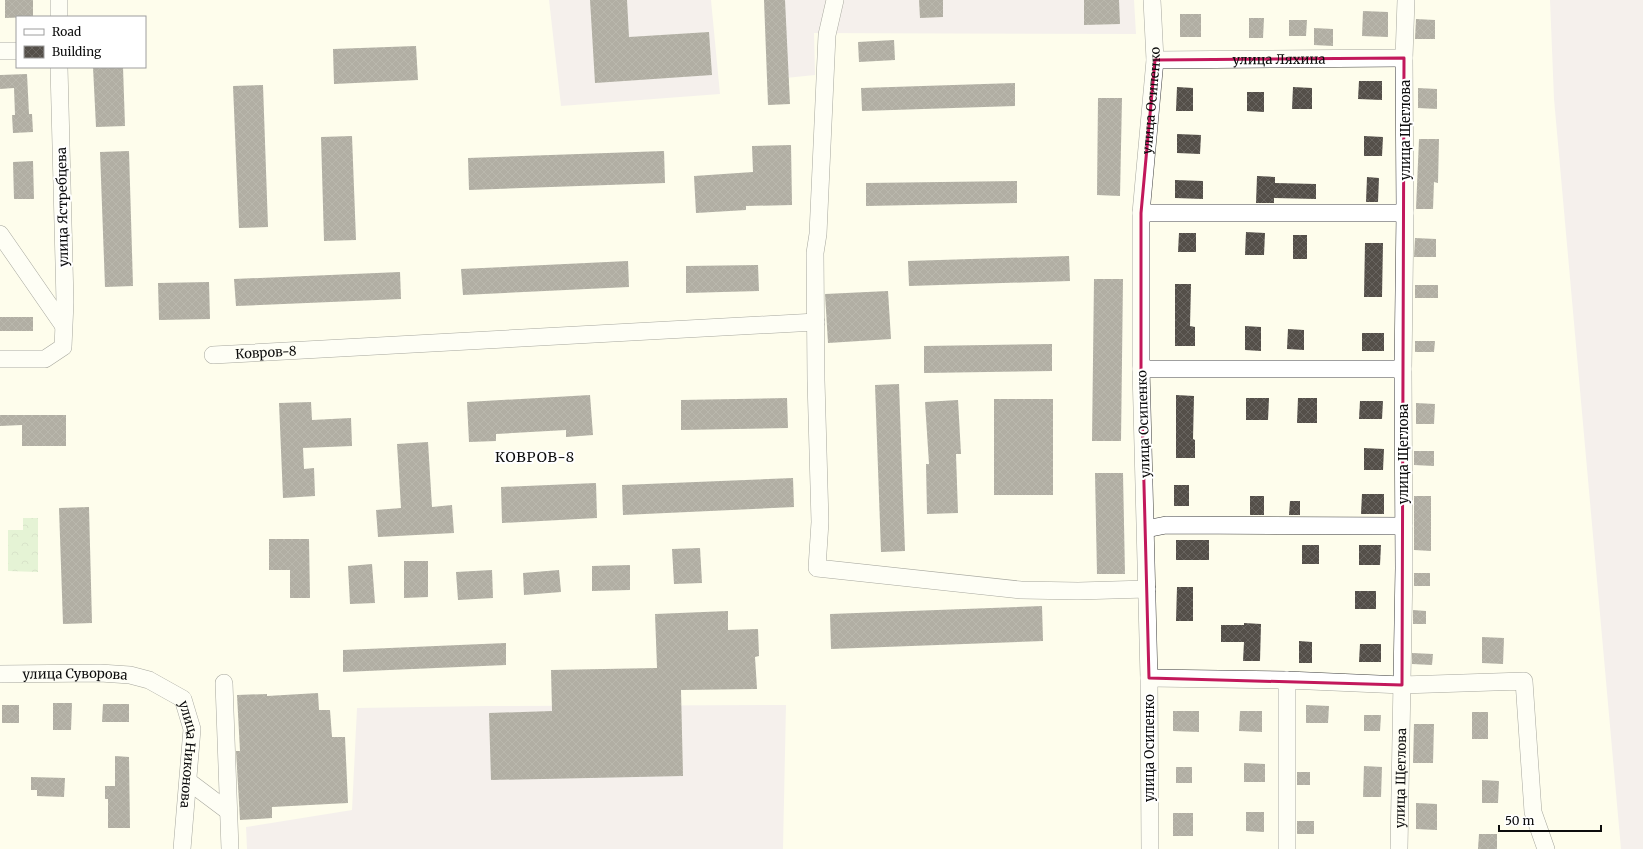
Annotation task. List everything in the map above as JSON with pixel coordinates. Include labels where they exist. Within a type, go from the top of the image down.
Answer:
[{"type":"street","points":[[59,0],[59,16]]},
{"type":"street","points":[[835,0],[827,35],[818,234],[815,253],[820,522],[817,568],[1021,590],[1078,591],[1147,589]]},
{"type":"street","name":"улица Осипенко","points":[[1150,849],[1149,678],[1141,369],[1141,213],[1155,60],[1152,0]]},
{"type":"street","name":"улица Щеглова","points":[[1399,849],[1404,526],[1404,58],[1406,0]]},
{"type":"street","points":[[0,51],[16,51]]},
{"type":"street","name":"улица Ляхина","points":[[1155,60],[1404,58]]},
{"type":"street","name":"улица Ястребцева","points":[[0,358],[45,359],[63,347],[65,302],[59,68]]},
{"type":"street","points":[[1141,213],[1405,213]]},
{"type":"street","points":[[0,234],[63,325]]},
{"type":"street","name":"Ковров-8","points":[[213,355],[816,322]]},
{"type":"street","points":[[1141,369],[1403,369]]},
{"type":"street","points":[[1146,529],[1166,525],[1404,526]]},
{"type":"street","name":"улица Суворова","points":[[0,674],[100,673],[130,675],[149,680]]},
{"type":"street","points":[[1149,678],[1286,680],[1402,684],[1524,681],[1533,812],[1546,849]]},
{"type":"street","name":"улица Никонова","points":[[149,680],[183,699],[192,729],[182,849]]},
{"type":"street","points":[[1286,680],[1286,849]]},
{"type":"street","points":[[224,683],[230,849]]},
{"type":"street","points":[[188,781],[228,811]]},
{"type":"highlighted area","points":[[1404,58],[1402,685],[1149,678],[1141,369],[1141,213],[1155,60]]},
{"type":"shaded area","points":[[549,0],[711,0],[720,94],[561,106]]},
{"type":"shaded area","points":[[768,0],[1134,0],[1136,34],[814,33],[815,75],[776,79]]},
{"type":"shaded area","points":[[1550,0],[1643,0],[1643,849],[1621,849],[1554,99]]},
{"type":"shaded area","points":[[786,705],[783,849],[247,849],[246,827],[352,810],[357,708]]},
{"type":"green space","points":[[23,518],[38,518],[38,572],[8,571],[8,530],[23,530]]},
{"type":"building","points":[[5,0],[33,0],[33,16],[16,16],[16,18],[5,18]]},
{"type":"building","points":[[590,0],[627,0],[629,37],[709,32],[712,75],[595,83]]},
{"type":"building","points":[[764,0],[785,0],[790,104],[768,105]]},
{"type":"building","points":[[919,0],[943,0],[943,17],[920,18]]},
{"type":"building","points":[[1084,0],[1119,0],[1120,24],[1084,25]]},
{"type":"building","points":[[1363,11],[1388,12],[1388,37],[1362,36]]},
{"type":"building","points":[[1180,14],[1201,14],[1201,37],[1180,37]]},
{"type":"building","points":[[1249,18],[1264,18],[1263,38],[1249,38]]},
{"type":"building","points":[[1416,19],[1435,20],[1435,39],[1415,39]]},
{"type":"building","points":[[1289,20],[1307,20],[1306,36],[1289,36]]},
{"type":"building","points":[[1314,28],[1333,29],[1333,46],[1314,45]]},
{"type":"building","points":[[894,40],[895,60],[859,62],[858,42]]},
{"type":"building","points":[[416,46],[418,80],[334,84],[333,49]]},
{"type":"building","points":[[93,68],[123,68],[125,126],[96,127]]},
{"type":"building","points":[[27,74],[29,114],[32,114],[33,132],[13,133],[12,115],[15,115],[14,88],[0,89],[0,75]]},
{"type":"building","points":[[1359,81],[1382,81],[1382,100],[1358,99]]},
{"type":"building","points":[[1015,83],[1015,106],[862,111],[861,88]]},
{"type":"building","points":[[263,85],[268,227],[239,228],[233,86]]},
{"type":"building","points":[[1177,87],[1193,88],[1193,111],[1176,111]]},
{"type":"building","points":[[1293,87],[1312,88],[1312,109],[1292,109]]},
{"type":"building","points":[[1418,88],[1437,89],[1437,109],[1418,108]]},
{"type":"building","points":[[1247,92],[1264,92],[1264,112],[1247,111]]},
{"type":"building","points":[[1098,98],[1122,98],[1120,196],[1097,195]]},
{"type":"building","points":[[1177,134],[1201,135],[1200,154],[1177,153]]},
{"type":"building","points":[[352,136],[356,240],[324,241],[321,137]]},
{"type":"building","points":[[1364,136],[1383,137],[1382,156],[1364,156]]},
{"type":"building","points":[[1419,139],[1439,139],[1438,183],[1434,182],[1433,209],[1416,209]]},
{"type":"building","points":[[791,145],[792,205],[746,206],[746,210],[696,213],[694,176],[753,172],[752,146]]},
{"type":"building","points":[[129,151],[133,286],[105,287],[100,152]]},
{"type":"building","points":[[664,151],[665,183],[469,190],[468,158]]},
{"type":"building","points":[[33,161],[34,199],[14,199],[13,162]]},
{"type":"building","points":[[1257,176],[1275,177],[1275,183],[1316,184],[1316,199],[1274,198],[1274,203],[1256,203]]},
{"type":"building","points":[[1367,177],[1379,178],[1378,202],[1366,202]]},
{"type":"building","points":[[1175,180],[1203,181],[1203,199],[1175,198]]},
{"type":"building","points":[[1017,181],[1017,203],[866,206],[866,183]]},
{"type":"building","points":[[1246,232],[1265,233],[1264,255],[1245,255]]},
{"type":"building","points":[[1179,233],[1196,233],[1196,252],[1178,252]]},
{"type":"building","points":[[1293,235],[1307,235],[1307,259],[1293,259]]},
{"type":"building","points":[[1415,238],[1436,239],[1436,257],[1414,257]]},
{"type":"building","points":[[1365,243],[1383,243],[1382,297],[1364,297]]},
{"type":"building","points":[[1069,256],[1070,281],[909,286],[908,261]]},
{"type":"building","points":[[628,261],[629,287],[463,295],[461,269]]},
{"type":"building","points":[[758,265],[759,291],[686,293],[686,266]]},
{"type":"building","points":[[400,272],[401,299],[236,306],[234,279]]},
{"type":"building","points":[[1094,279],[1123,279],[1121,441],[1092,441]]},
{"type":"building","points":[[209,282],[210,319],[159,320],[158,283]]},
{"type":"building","points":[[1175,284],[1191,284],[1190,326],[1195,327],[1195,346],[1175,346]]},
{"type":"building","points":[[1415,285],[1438,285],[1438,298],[1415,298]]},
{"type":"building","points":[[888,291],[891,339],[828,343],[825,294]]},
{"type":"building","points":[[0,317],[33,317],[33,331],[0,331]]},
{"type":"building","points":[[1245,326],[1261,327],[1261,351],[1245,350]]},
{"type":"building","points":[[1288,329],[1304,330],[1304,350],[1287,349]]},
{"type":"building","points":[[1362,333],[1384,333],[1384,351],[1362,351]]},
{"type":"building","points":[[1415,341],[1435,341],[1434,352],[1415,352]]},
{"type":"building","points":[[1052,344],[1052,371],[924,373],[924,346]]},
{"type":"building","points":[[899,384],[905,551],[881,552],[875,385]]},
{"type":"building","points":[[590,395],[593,435],[566,437],[566,430],[496,434],[496,441],[469,442],[467,402]]},
{"type":"building","points":[[1176,395],[1194,396],[1193,439],[1195,440],[1195,458],[1176,458]]},
{"type":"building","points":[[787,398],[788,428],[681,430],[681,400]]},
{"type":"building","points":[[1246,398],[1269,398],[1268,420],[1246,420]]},
{"type":"building","points":[[1298,398],[1317,398],[1317,423],[1297,423]]},
{"type":"building","points":[[994,399],[1053,399],[1053,495],[994,495]]},
{"type":"building","points":[[958,400],[961,454],[956,454],[958,513],[927,514],[926,464],[929,464],[925,402]]},
{"type":"building","points":[[1360,401],[1383,401],[1382,419],[1359,419]]},
{"type":"building","points":[[311,402],[312,420],[351,418],[352,446],[303,448],[304,469],[314,468],[315,496],[283,498],[279,403]]},
{"type":"building","points":[[1416,403],[1435,404],[1434,424],[1416,424]]},
{"type":"building","points":[[0,415],[66,415],[66,446],[22,446],[22,425],[0,426]]},
{"type":"building","points":[[428,442],[432,507],[452,505],[454,533],[378,537],[376,510],[401,508],[397,444]]},
{"type":"building","points":[[1364,448],[1384,449],[1383,470],[1364,470]]},
{"type":"building","points":[[1414,451],[1434,451],[1434,466],[1414,465]]},
{"type":"building","points":[[1095,473],[1123,473],[1125,574],[1097,574]]},
{"type":"building","points":[[793,478],[794,507],[623,515],[622,485]]},
{"type":"building","points":[[596,483],[597,518],[502,523],[501,487]]},
{"type":"building","points":[[1174,485],[1189,485],[1189,506],[1174,506]]},
{"type":"building","points":[[1362,494],[1384,494],[1384,514],[1361,514]]},
{"type":"building","points":[[1250,496],[1264,496],[1264,515],[1250,515]]},
{"type":"building","points":[[1414,496],[1431,496],[1431,551],[1414,550]]},
{"type":"building","points":[[1290,501],[1300,501],[1300,515],[1289,515]]},
{"type":"building","points":[[89,507],[92,623],[63,624],[59,508]]},
{"type":"building","points":[[269,539],[309,539],[310,598],[290,598],[290,570],[269,570]]},
{"type":"building","points":[[1176,540],[1209,540],[1209,560],[1176,560]]},
{"type":"building","points":[[1302,545],[1319,545],[1319,564],[1302,564]]},
{"type":"building","points":[[1359,545],[1381,545],[1380,565],[1359,565]]},
{"type":"building","points":[[700,548],[702,583],[674,584],[672,549]]},
{"type":"building","points":[[404,561],[428,561],[428,597],[404,598]]},
{"type":"building","points":[[372,564],[375,603],[350,604],[348,566]]},
{"type":"building","points":[[630,565],[630,590],[592,591],[592,566]]},
{"type":"building","points":[[492,570],[493,598],[458,600],[456,572]]},
{"type":"building","points":[[559,570],[561,592],[524,595],[523,573]]},
{"type":"building","points":[[1414,573],[1430,573],[1430,586],[1414,586]]},
{"type":"building","points":[[1177,587],[1193,587],[1193,621],[1176,621]]},
{"type":"building","points":[[1355,591],[1376,591],[1376,609],[1355,609]]},
{"type":"building","points":[[1042,606],[1043,641],[831,649],[830,614]]},
{"type":"building","points":[[1413,610],[1426,611],[1426,624],[1413,624]]},
{"type":"building","points":[[728,611],[728,630],[758,629],[759,656],[755,657],[757,689],[681,690],[683,776],[491,780],[489,713],[552,711],[551,670],[657,668],[655,614]]},
{"type":"building","points":[[1244,623],[1261,624],[1260,661],[1243,661],[1244,642],[1221,642],[1221,625],[1244,625]]},
{"type":"building","points":[[1482,637],[1504,638],[1503,664],[1482,663]]},
{"type":"building","points":[[1299,641],[1312,642],[1312,663],[1299,663]]},
{"type":"building","points":[[506,643],[506,665],[343,672],[343,650]]},
{"type":"building","points":[[1360,644],[1381,644],[1381,662],[1359,662]]},
{"type":"building","points":[[1412,653],[1433,654],[1432,665],[1412,664]]},
{"type":"building","points":[[318,693],[319,710],[330,710],[332,737],[345,737],[348,803],[272,807],[272,818],[240,820],[236,751],[240,751],[237,695],[267,694],[267,696]]},
{"type":"building","points":[[53,703],[72,703],[71,730],[53,730]]},
{"type":"building","points":[[103,704],[129,704],[129,722],[102,722]]},
{"type":"building","points":[[2,705],[19,705],[19,723],[2,723]]},
{"type":"building","points":[[1306,705],[1329,706],[1328,723],[1306,723]]},
{"type":"building","points":[[1173,711],[1199,711],[1199,732],[1173,731]]},
{"type":"building","points":[[1240,711],[1262,711],[1262,732],[1239,731]]},
{"type":"building","points":[[1472,712],[1488,712],[1488,739],[1472,739]]},
{"type":"building","points":[[1364,715],[1381,715],[1380,731],[1364,731]]},
{"type":"building","points":[[1414,724],[1434,724],[1433,763],[1413,763]]},
{"type":"building","points":[[115,756],[129,757],[130,828],[108,828],[108,799],[105,799],[105,786],[115,786]]},
{"type":"building","points":[[1244,763],[1265,764],[1265,782],[1244,782]]},
{"type":"building","points":[[1364,766],[1382,767],[1381,797],[1363,797]]},
{"type":"building","points":[[1176,767],[1192,767],[1192,783],[1176,783]]},
{"type":"building","points":[[1297,772],[1310,772],[1310,785],[1297,785]]},
{"type":"building","points":[[31,777],[65,778],[64,797],[37,796],[37,790],[31,790]]},
{"type":"building","points":[[1482,780],[1499,781],[1498,803],[1482,803]]},
{"type":"building","points":[[1416,803],[1437,804],[1437,830],[1416,829]]},
{"type":"building","points":[[1246,812],[1264,812],[1264,832],[1246,831]]},
{"type":"building","points":[[1173,813],[1193,813],[1193,836],[1173,836]]},
{"type":"building","points":[[1297,821],[1314,821],[1314,834],[1297,834]]},
{"type":"building","points":[[1479,834],[1497,834],[1497,849],[1478,849]]},
{"type":"district","name":"КОВРОВ-8","points":[[535,457]]}]
